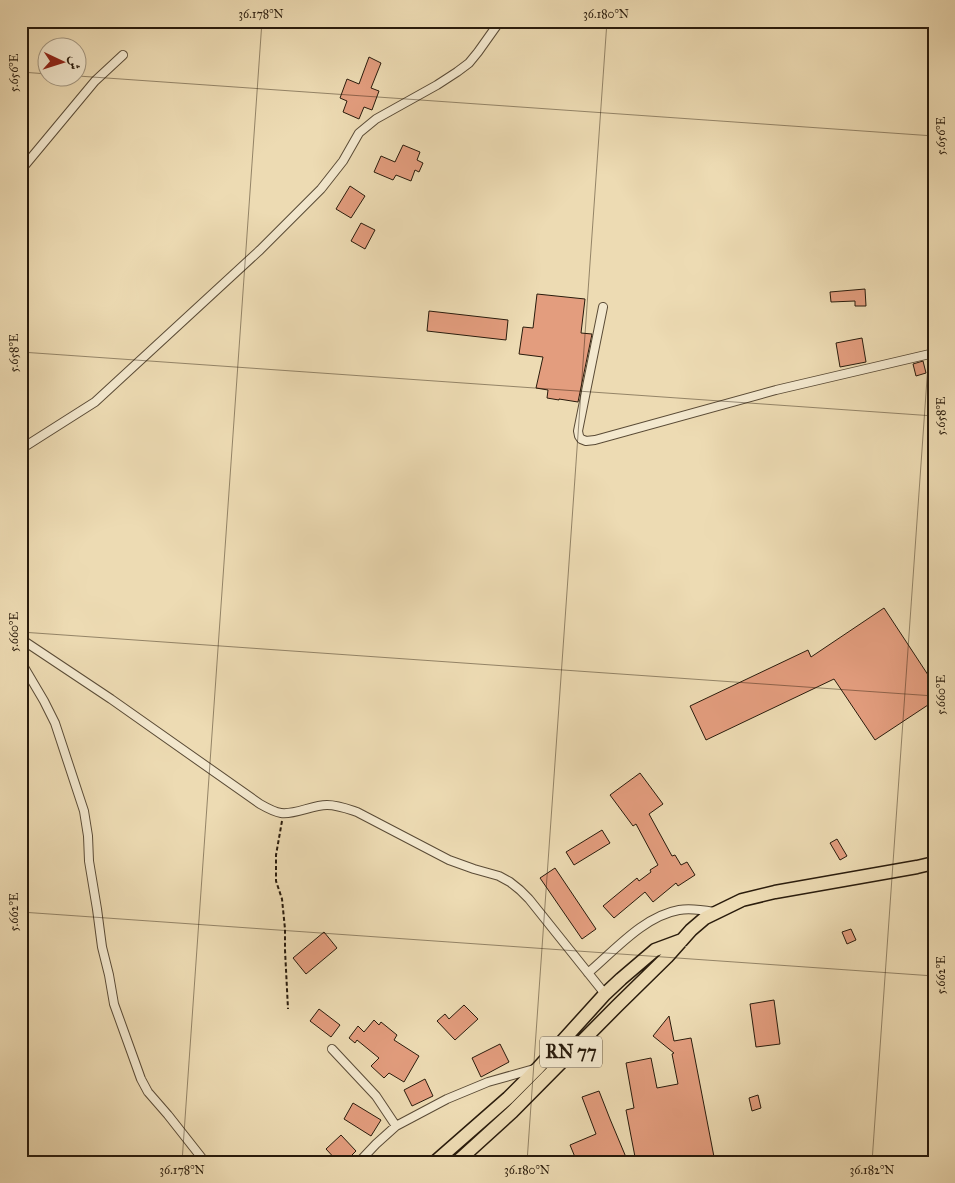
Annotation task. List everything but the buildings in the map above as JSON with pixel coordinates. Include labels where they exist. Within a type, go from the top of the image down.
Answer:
[{"type":"main road","name":"RN 77","points":[[458,1162],[525,1100],[698,924],[716,912],[742,900],[776,892],[918,868],[934,863]]},
{"type":"main road","points":[[435,1162],[508,1098],[605,994],[639,963],[655,950],[682,940]]},
{"type":"street","points":[[21,449],[95,402],[260,250],[314,196],[343,161],[360,133],[376,119],[458,72],[474,58],[500,21]]},
{"type":"street","points":[[21,170],[95,81],[123,55]]},
{"type":"street","points":[[602,307],[578,431],[578,436],[586,440],[595,440],[642,428],[776,390],[934,353]]},
{"type":"street","points":[[21,640],[112,699],[271,810],[283,814],[314,806],[343,807],[357,812],[449,860],[499,876],[510,882],[528,899],[605,994]]},
{"type":"street","points":[[21,662],[44,701],[54,723],[84,811],[89,861],[102,946],[114,1004],[141,1079],[148,1092],[204,1162]]},
{"type":"street","points":[[588,973],[629,936],[663,915],[680,910],[716,912]]},
{"type":"street","points":[[332,1049],[376,1096],[396,1126]]},
{"type":"street","points":[[359,1162],[396,1126],[447,1099],[488,1082],[538,1068]]},
{"type":"path","points":[[283,814],[276,855],[276,881],[282,899],[285,929],[288,1009]]}]
